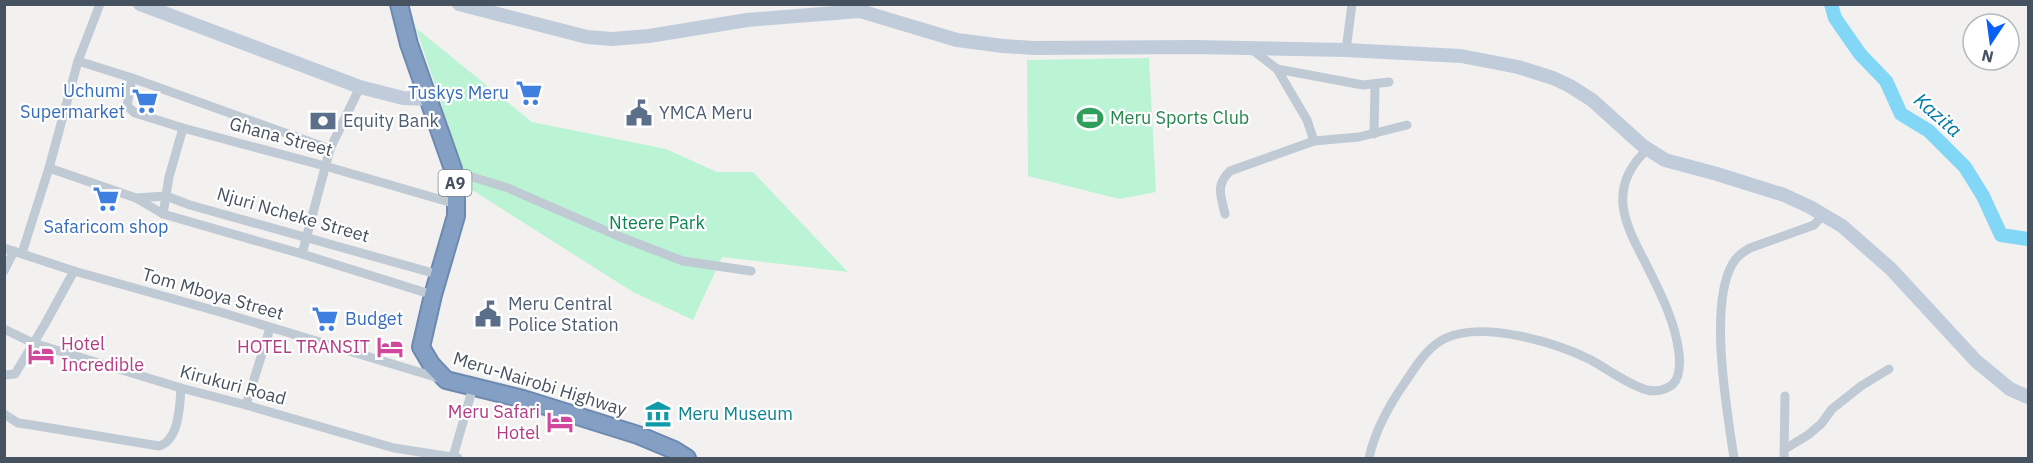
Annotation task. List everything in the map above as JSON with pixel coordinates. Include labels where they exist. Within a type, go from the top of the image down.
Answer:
[{"type":"highway","name":"A9","points":[[403,6],[409,44],[453,171],[456,204],[456,216],[433,295],[421,347]]},
{"type":"highway","name":"Meru-Nairobi Highway","points":[[421,347],[431,364],[446,380],[523,399],[628,431],[677,456]]},
{"type":"street","points":[[4,271],[18,252],[49,168],[78,61],[100,4]]},
{"type":"street","points":[[140,4],[360,87],[403,98],[429,99]]},
{"type":"street","points":[[459,4],[587,37],[612,39],[649,36],[747,20],[860,11],[957,40],[1002,46],[1346,50],[1461,56],[1518,67],[1553,78],[1592,100],[1648,150],[1676,164],[1784,195],[1824,214],[1842,226],[1878,258],[1990,374],[2010,389],[2028,397]]},
{"type":"street","points":[[1346,50],[1352,4]]},
{"type":"street","points":[[1250,48],[1277,69],[1306,120],[1314,141]]},
{"type":"street","points":[[78,61],[330,149]]},
{"type":"street","points":[[1277,69],[1348,83],[1375,85],[1389,82]]},
{"type":"street","name":"Ghana Street","points":[[132,78],[128,108],[135,113],[456,204]]},
{"type":"street","points":[[1374,134],[1375,85]]},
{"type":"street","points":[[302,254],[330,149],[360,87]]},
{"type":"street","points":[[1225,214],[1220,192],[1221,182],[1230,171],[1314,141],[1348,139],[1407,125]]},
{"type":"street","points":[[164,214],[171,168],[183,128]]},
{"type":"street","points":[[1368,459],[1383,417],[1419,361],[1444,339],[1462,333],[1479,331],[1496,333],[1546,343],[1590,360],[1647,390],[1654,391],[1671,386],[1676,380],[1680,360],[1674,328],[1661,295],[1634,241],[1623,203],[1626,182],[1632,165],[1648,150]]},
{"type":"street","name":"Njuri Ncheke Street","points":[[49,168],[136,198],[164,214],[433,295]]},
{"type":"street","points":[[453,171],[508,188],[618,236],[683,261],[751,271]]},
{"type":"street","name":"Njuri Ncheke Street","points":[[136,198],[166,196],[210,211],[440,275]]},
{"type":"street","points":[[1734,459],[1724,394],[1721,338],[1723,296],[1729,270],[1740,254],[1750,248],[1814,225],[1824,214]]},
{"type":"street","name":"Tom Mboya Street","points":[[4,248],[74,271],[446,380]]},
{"type":"street","points":[[4,375],[15,374],[74,271]]},
{"type":"street","points":[[246,405],[270,328]]},
{"type":"street","name":"Kirukuri Road","points":[[4,329],[33,343],[182,388],[394,448],[455,458]]},
{"type":"street","points":[[414,370],[421,347]]},
{"type":"street","points":[[1784,454],[1821,424],[1832,410],[1861,386],[1889,369]]},
{"type":"street","points":[[455,458],[473,387]]},
{"type":"street","points":[[4,414],[10,419],[25,424],[159,446],[170,440],[174,431],[182,388]]},
{"type":"street","points":[[1784,454],[1785,396]]},
{"type":"street","points":[[394,448],[396,459]]},
{"type":"green space","name":"Nteere Park","points":[[416,28],[532,122],[666,149],[717,172],[753,172],[848,272],[722,257],[693,320],[633,292],[469,188]]},
{"type":"green space","name":"Meru Sports Club","points":[[1149,58],[1156,192],[1119,199],[1028,176],[1027,60]]},
{"type":"waterway","name":"Kazita","points":[[1831,4],[1835,18],[1860,54],[1886,81],[1901,114],[1929,131],[1965,167],[1983,196],[2001,235],[2028,239]]},
{"type":"place","name":"Tuskys Meru","points":[[529,93]]},
{"type":"place","name":"Uchumi Supermarket","points":[[145,101]]},
{"type":"place","name":"YMCA Meru","points":[[639,113]]},
{"type":"place","name":"Meru Sports Club","points":[[1090,118]]},
{"type":"place","name":"Equity Bank","points":[[323,121]]},
{"type":"place","name":"Safaricom shop","points":[[106,199]]},
{"type":"place","name":"Meru Central Police Station","points":[[488,314]]},
{"type":"place","name":"Budget","points":[[325,319]]},
{"type":"place","name":"HOTEL TRANSIT","points":[[390,347]]},
{"type":"place","name":"Hotel Incredible","points":[[41,354]]},
{"type":"place","name":"Meru Museum","points":[[658,414]]},
{"type":"place","name":"Meru Safari Hotel","points":[[560,422]]}]
